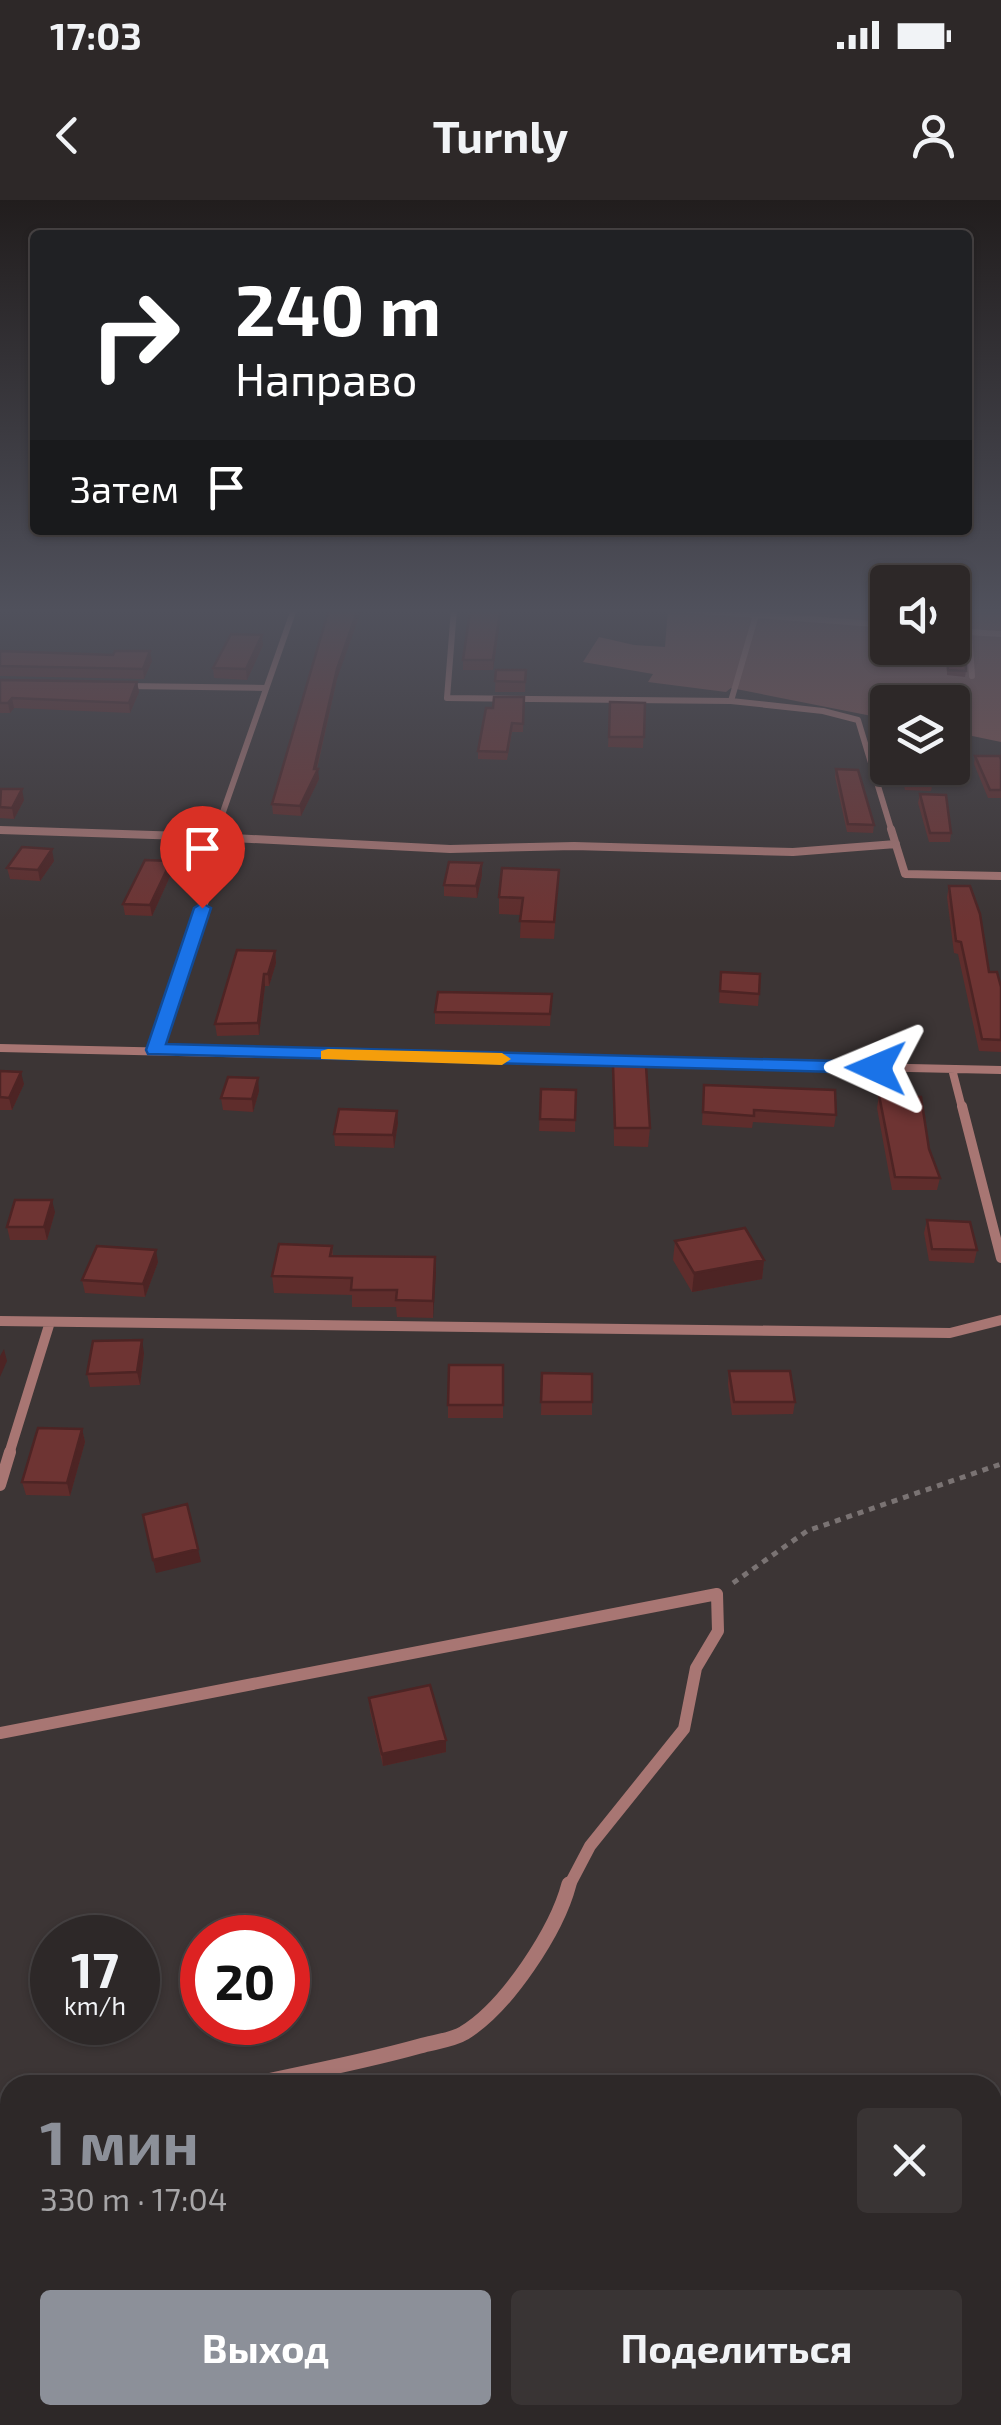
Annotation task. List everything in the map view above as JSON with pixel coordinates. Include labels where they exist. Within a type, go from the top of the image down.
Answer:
[{"type":"lane","points":[[214,838],[257,713]]},
{"type":"lane","points":[[830,713],[858,720],[905,874],[1001,876]]},
{"type":"lane","points":[[0,830],[450,849],[574,846],[793,852],[896,844]]},
{"type":"lane","points":[[155,1050],[226,838]]},
{"type":"lane","points":[[0,1048],[1001,1070]]},
{"type":"lane","points":[[952,1069],[1001,1258]]},
{"type":"lane","points":[[0,1321],[950,1333],[1001,1320]]},
{"type":"lane","points":[[0,1485],[50,1322]]},
{"type":"lane","points":[[0,1734],[717,1594],[718,1631],[696,1668],[684,1728],[645,1782],[590,1846],[571,1877],[561,1915],[502,1997],[464,2033],[387,2056],[295,2075]]},
{"type":"path","points":[[717,1594],[807,1532],[1001,1464]]},
{"type":"shaded area","points":[[970,713],[1001,713],[1001,742],[970,736]]},
{"type":"building","points":[[299,713],[327,713],[314,769],[318,769],[300,806],[272,804]]},
{"type":"building","points":[[485,713],[523,713],[523,724],[512,723],[507,752],[478,751]]},
{"type":"building","points":[[610,713],[645,713],[644,737],[609,737]]},
{"type":"building","points":[[975,756],[1000,756],[1001,790],[990,790]]},
{"type":"building","points":[[836,769],[858,770],[874,825],[848,824]]},
{"type":"building","points":[[1,789],[22,789],[12,808],[0,807]]},
{"type":"building","points":[[920,794],[946,795],[951,833],[930,833]]},
{"type":"building","points":[[22,847],[52,849],[38,870],[7,868]]},
{"type":"building","points":[[145,860],[171,861],[150,905],[123,904]]},
{"type":"building","points":[[449,862],[482,863],[476,886],[444,885]]},
{"type":"building","points":[[502,868],[559,870],[554,922],[520,921],[523,898],[499,897]]},
{"type":"building","points":[[949,886],[970,886],[980,914],[989,972],[997,972],[1001,987],[1001,1040],[982,1039],[961,942],[956,941]]},
{"type":"building","points":[[237,950],[275,951],[268,974],[264,974],[258,1023],[215,1024]]},
{"type":"building","points":[[721,972],[760,974],[759,994],[720,991]]},
{"type":"building","points":[[438,992],[552,994],[550,1014],[435,1012]]},
{"type":"building","points":[[613,1065],[646,1066],[650,1128],[615,1128]]},
{"type":"building","points":[[0,1071],[21,1072],[9,1098],[0,1097]]},
{"type":"building","points":[[228,1077],[258,1078],[252,1099],[221,1098]]},
{"type":"building","points":[[704,1085],[835,1090],[836,1115],[754,1110],[754,1116],[703,1112]]},
{"type":"building","points":[[541,1089],[576,1090],[575,1120],[540,1119]]},
{"type":"building","points":[[879,1095],[921,1097],[929,1149],[940,1178],[895,1177]]},
{"type":"building","points":[[339,1109],[397,1111],[393,1135],[334,1134]]},
{"type":"building","points":[[15,1200],[52,1200],[44,1227],[7,1227]]},
{"type":"building","points":[[927,1220],[970,1222],[977,1250],[932,1249]]},
{"type":"building","points":[[745,1228],[764,1260],[694,1273],[675,1241]]},
{"type":"building","points":[[279,1244],[332,1246],[330,1256],[435,1257],[433,1301],[396,1300],[397,1290],[351,1290],[352,1278],[272,1276]]},
{"type":"building","points":[[97,1246],[156,1250],[143,1284],[82,1280]]},
{"type":"building","points":[[142,1340],[137,1372],[87,1374],[93,1341]]},
{"type":"building","points":[[449,1365],[503,1365],[503,1405],[448,1405]]},
{"type":"building","points":[[729,1371],[790,1371],[795,1402],[734,1402]]},
{"type":"building","points":[[542,1373],[592,1374],[592,1402],[541,1402]]},
{"type":"building","points":[[38,1428],[82,1429],[67,1483],[22,1482]]},
{"type":"building","points":[[187,1504],[198,1549],[153,1560],[143,1515]]},
{"type":"building","points":[[430,1685],[446,1740],[382,1754],[369,1698]]},
{"type":"slow traffic","points":[[328,1055],[502,1059]]},
{"type":"route","points":[[202,908],[155,1050],[876,1068]]}]
